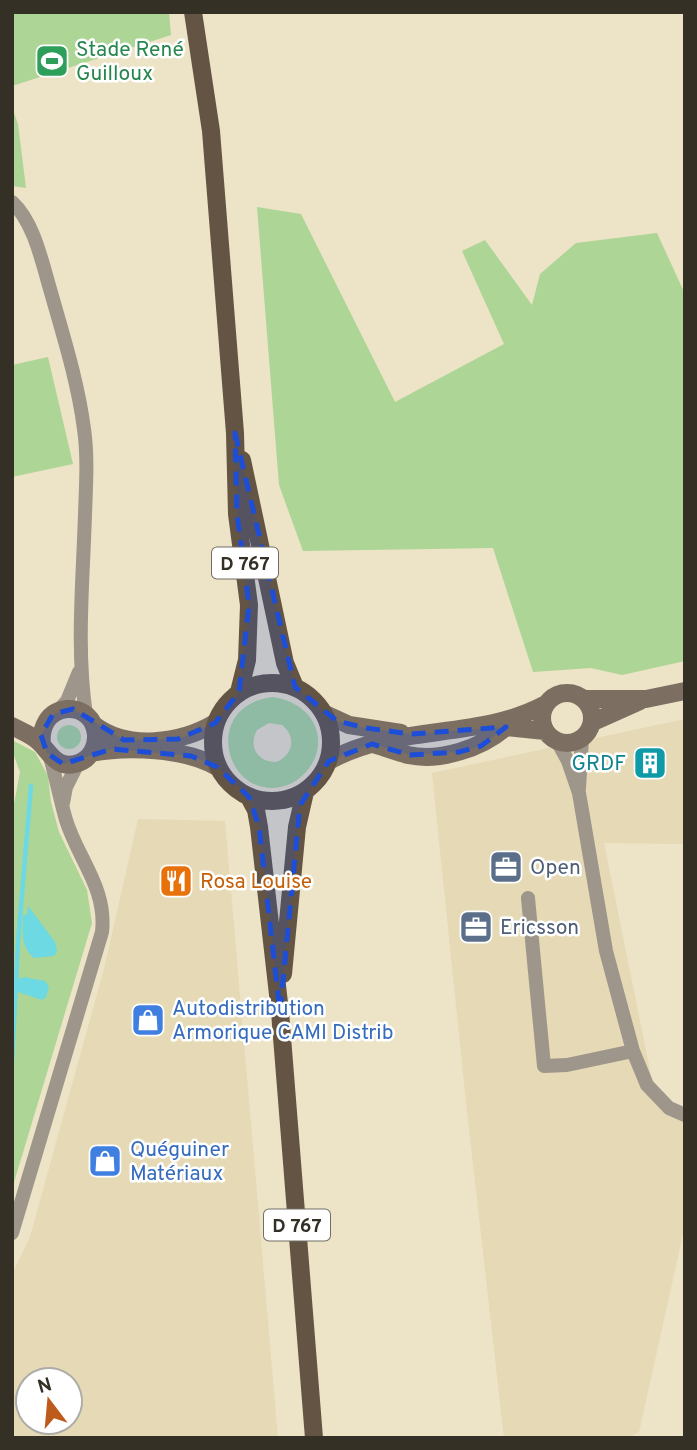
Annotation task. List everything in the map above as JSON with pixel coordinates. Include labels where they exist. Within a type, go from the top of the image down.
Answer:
[{"type":"main road","name":"D 767","points":[[193,12],[211,131],[235,433],[237,514],[249,605],[247,660],[239,692]]},
{"type":"main road","name":"D 767","points":[[235,433],[285,663],[295,687]]},
{"type":"main road","points":[[325,714],[332,745],[329,761],[319,778],[305,792],[278,802],[249,797],[236,790],[217,767],[213,745],[215,723],[221,711],[239,692],[266,683],[295,687],[307,694],[325,714],[349,725],[411,734]]},
{"type":"main road","points":[[583,699],[646,699],[685,691]]},
{"type":"main road","points":[[329,761],[361,746],[411,734],[498,726],[551,736],[572,743],[582,739],[593,722],[589,705],[574,694],[564,693],[553,697],[534,711],[498,726],[481,746],[459,752],[410,755],[372,744]]},
{"type":"main road","points":[[593,722],[646,699]]},
{"type":"main road","points":[[546,704],[542,722],[551,736]]},
{"type":"main road","points":[[12,719],[29,720],[73,709],[104,733],[134,741],[178,738],[194,734],[215,723]]},
{"type":"main road","points":[[46,751],[41,735],[53,715]]},
{"type":"main road","points":[[84,758],[97,740],[90,720]]},
{"type":"main road","points":[[12,726],[63,764],[112,749],[191,756],[217,767]]},
{"type":"main road","name":"D 767","points":[[280,1012],[297,827],[305,792]]},
{"type":"main road","name":"D 767","points":[[249,797],[256,810],[259,827],[280,1012],[314,1438]]},
{"type":"street","points":[[12,202],[32,235],[48,280],[85,429],[86,487],[80,668],[90,720]]},
{"type":"street","points":[[53,715],[72,691],[80,668]]},
{"type":"street","points":[[551,736],[568,761],[579,793],[606,951],[633,1051],[647,1085],[669,1108],[685,1115]]},
{"type":"street","points":[[579,793],[582,739]]},
{"type":"street","points":[[12,1233],[102,932],[103,910],[100,895],[93,875],[70,831],[46,751]]},
{"type":"street","points":[[63,805],[66,787],[84,758]]},
{"type":"street","points":[[528,898],[544,1066],[567,1065],[633,1051]]},
{"type":"highlighted area","points":[[235,433],[295,687],[337,721],[366,728],[411,734],[506,727],[481,746],[459,752],[410,755],[372,744],[329,761],[300,805],[280,1012],[259,827],[249,797],[217,767],[191,756],[112,749],[63,764],[47,753],[41,735],[53,714],[73,709],[124,740],[178,739],[215,723],[239,692],[249,605],[237,514]]},
{"type":"shaded area","points":[[685,719],[685,844],[604,843],[652,1080],[685,1123],[685,1225],[639,1432],[628,1438],[504,1438],[432,773]]},
{"type":"shaded area","points":[[138,819],[225,821],[278,1438],[12,1438],[12,1274],[30,1237],[104,969]]},
{"type":"green space","name":"Stade René Guilloux","points":[[12,12],[169,12],[171,35],[12,86]]},
{"type":"green space","points":[[12,107],[18,124],[26,188],[12,186]]},
{"type":"green space","points":[[257,207],[301,214],[395,402],[504,344],[462,251],[485,240],[532,305],[540,274],[576,243],[657,233],[685,294],[685,661],[622,675],[591,668],[533,672],[493,548],[303,551],[279,485]]},
{"type":"green space","points":[[48,357],[73,464],[12,477],[12,365]]},
{"type":"green space","points":[[273,697],[284,699],[310,717],[318,736],[318,746],[311,766],[294,782],[268,788],[250,782],[237,770],[230,753],[229,735],[235,718],[249,704]],"holes":[[[269,723],[282,725],[291,740],[286,755],[276,762],[259,756],[254,747],[257,730]]]},
{"type":"green space","points":[[69,725],[78,728],[81,737],[78,746],[69,749],[60,746],[57,737],[60,728]]},
{"type":"green space","points":[[12,740],[35,752],[48,776],[59,832],[87,890],[92,923],[12,1189],[12,815],[20,772],[13,753]]},
{"type":"water","points":[[28,906],[55,942],[57,951],[54,956],[34,958],[26,949],[23,916],[27,914]]},
{"type":"water","points":[[23,977],[45,981],[49,987],[46,997],[42,1000],[18,992],[16,986]]},
{"type":"waterway","points":[[12,1062],[18,942],[31,786]]},
{"type":"place","name":"Stade René Guilloux","points":[[52,61]]},
{"type":"place","name":"GRDF","points":[[650,763]]},
{"type":"place","name":"Open","points":[[506,867]]},
{"type":"place","name":"Rosa Louise","points":[[176,881]]},
{"type":"place","name":"Ericsson","points":[[476,927]]},
{"type":"place","name":"Autodistribution Armorique CAMI Distrib","points":[[148,1020]]},
{"type":"place","name":"Quéguiner Matériaux","points":[[105,1161]]}]
